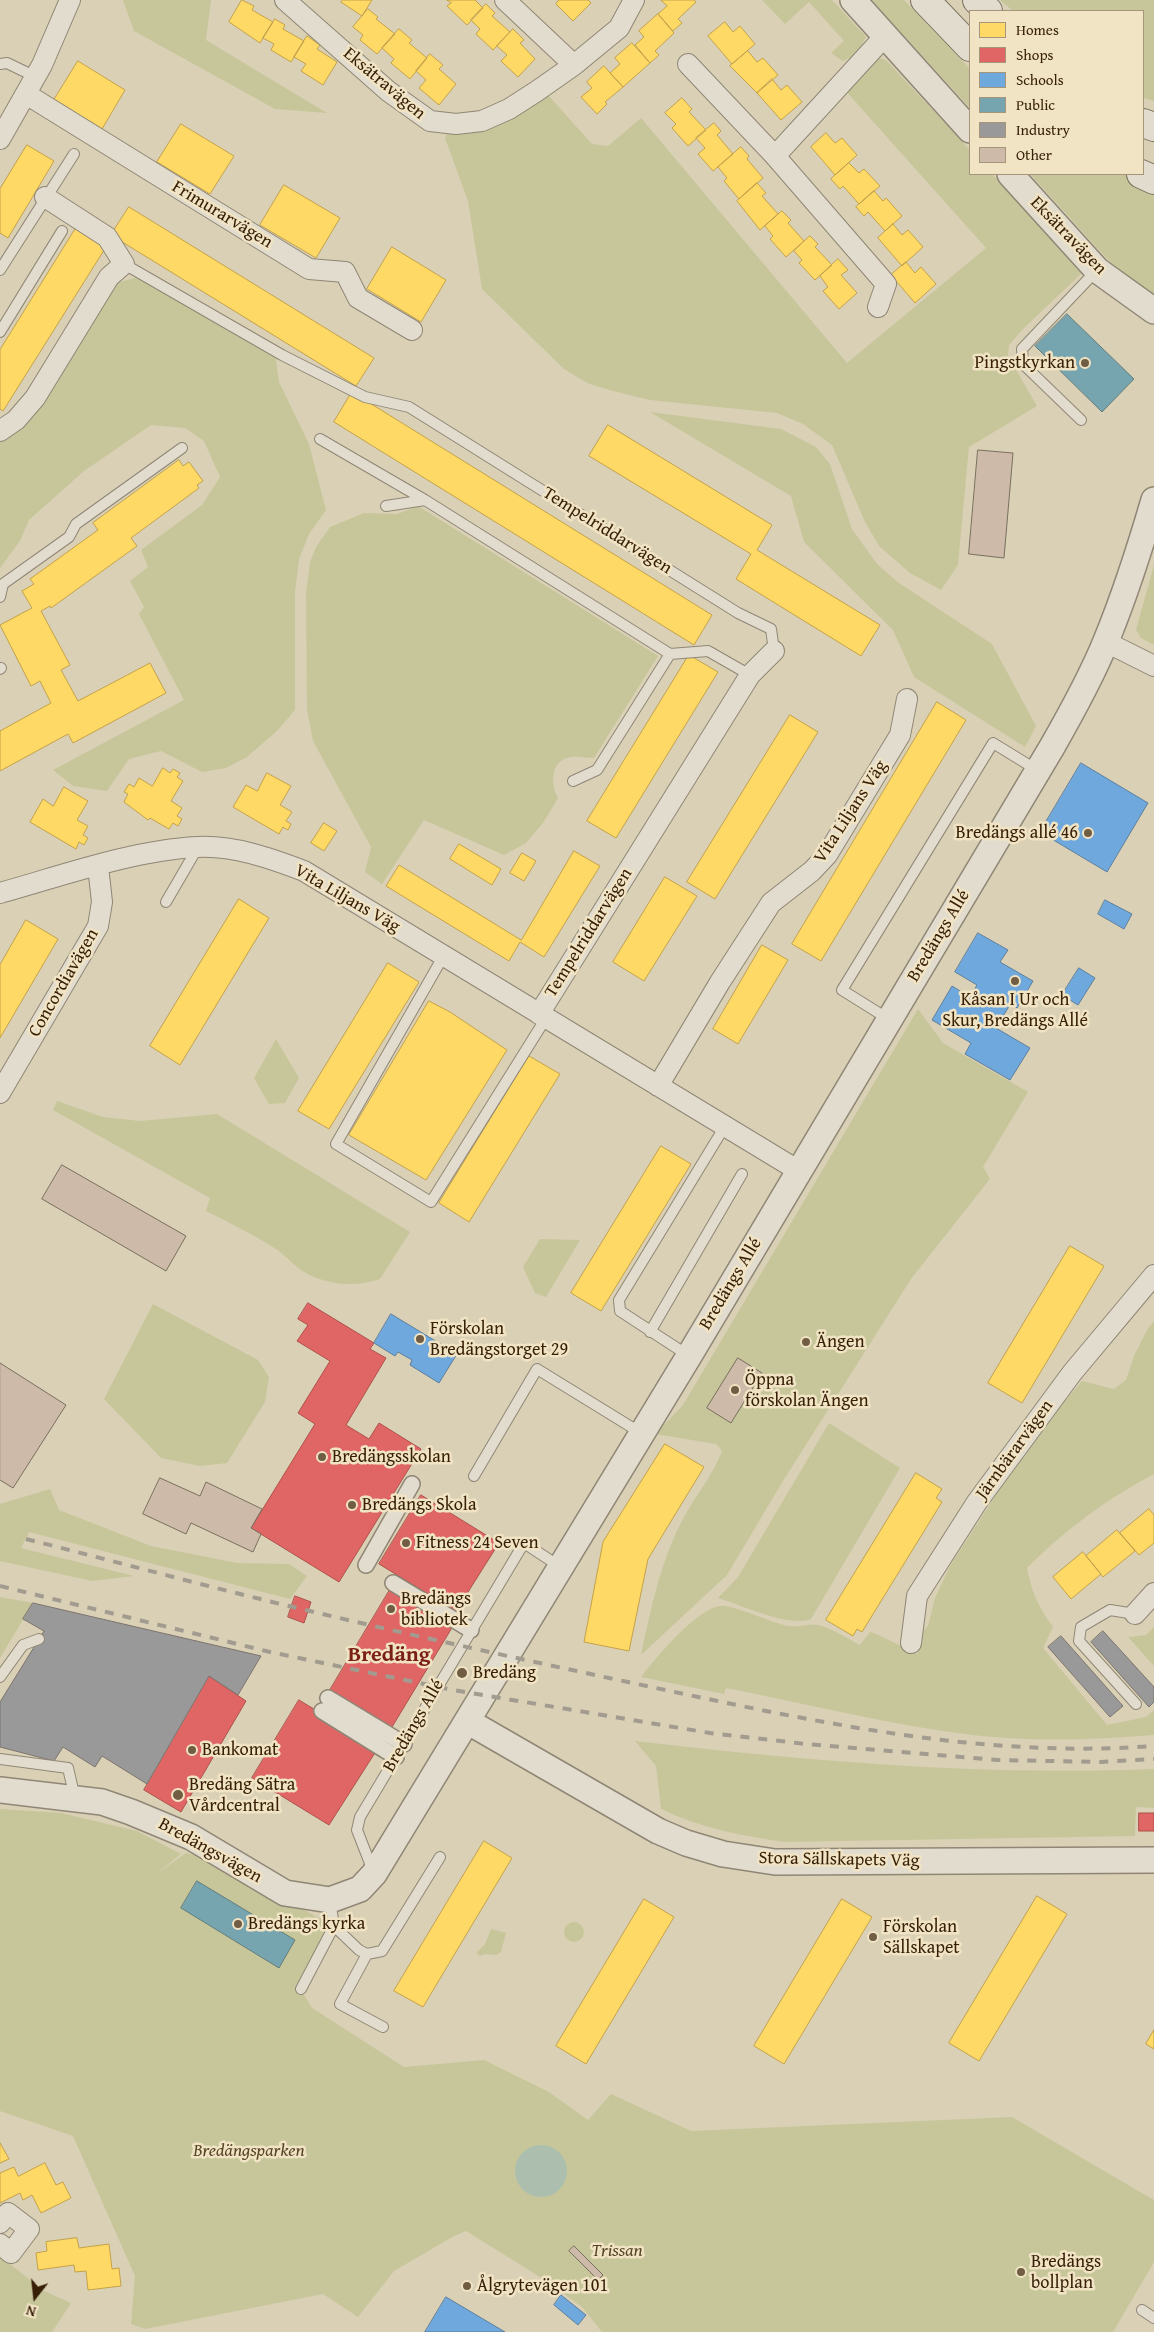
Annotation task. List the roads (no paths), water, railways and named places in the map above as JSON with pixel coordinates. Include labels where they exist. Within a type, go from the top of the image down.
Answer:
[{"type":"main road","points":[[926,0],[969,46]]},
{"type":"main road","points":[[977,0],[987,10]]},
{"type":"street","points":[[0,138],[36,77],[70,0]]},
{"type":"street","name":"Eksätravägen","points":[[285,0],[388,91],[430,121],[456,124],[482,121],[509,109],[574,65],[619,28],[634,0]]},
{"type":"street","points":[[505,0],[574,65]]},
{"type":"street","points":[[853,0],[969,129]]},
{"type":"street","points":[[775,156],[885,36]]},
{"type":"street","points":[[688,64],[775,156],[886,284],[878,307]]},
{"type":"street","name":"Frimurarvägen","points":[[26,94],[309,269],[344,272],[358,298],[412,330]]},
{"type":"street","name":"Eksätravägen","points":[[1011,175],[1097,270],[1154,311]]},
{"type":"street","points":[[0,430],[16,420],[36,398],[108,277],[124,264],[107,237],[45,197]]},
{"type":"street","name":"Bredängs Allé","points":[[330,1900],[346,1896],[360,1889],[374,1874],[559,1566],[689,1356],[1038,771],[1077,703],[1106,642],[1125,592],[1154,500]]},
{"type":"street","points":[[1106,642],[1154,666]]},
{"type":"street","name":"Tempelriddarvägen","points":[[542,1016],[750,675],[774,651]]},
{"type":"street","name":"Vita Liljans Väg","points":[[658,1086],[720,982],[772,903],[812,871],[827,855],[900,735],[907,699]]},
{"type":"street","name":"Vita Liljans Väg","points":[[0,892],[161,851],[198,847],[270,858],[304,872],[799,1171]]},
{"type":"street","name":"Concordiavägen","points":[[0,1093],[98,926],[102,902],[98,866]]},
{"type":"street","name":"Järnbärarvägen","points":[[911,1643],[917,1596],[977,1502],[1072,1373],[1154,1274]]},
{"type":"street","points":[[366,1566],[412,1484]]},
{"type":"street","points":[[393,1583],[471,1630]]},
{"type":"street","points":[[1135,1614],[1154,1593]]},
{"type":"street","points":[[396,1757],[325,1705],[404,1744]]},
{"type":"street","name":"Stora Sällskapets Väg","points":[[467,1721],[635,1819],[686,1843],[723,1854],[775,1862],[1154,1860]]},
{"type":"street","name":"Bredängsvägen","points":[[0,1790],[102,1802],[161,1823],[191,1837],[285,1893],[330,1900]]},
{"type":"street","points":[[0,2223],[8,2213],[29,2229],[11,2253],[0,2244]]},
{"type":"lane","points":[[0,64],[7,63],[36,77]]},
{"type":"lane","points":[[0,270],[74,154]]},
{"type":"lane","points":[[0,332],[62,231]]},
{"type":"lane","name":"Tempelriddarvägen","points":[[124,264],[282,355],[365,396],[409,408],[730,608],[771,629],[774,651]]},
{"type":"lane","points":[[1082,420],[1023,364],[1022,349],[1097,270]]},
{"type":"lane","points":[[320,438],[425,500],[670,654],[708,651],[750,675]]},
{"type":"lane","points":[[0,597],[3,584],[69,537],[76,524],[182,448]]},
{"type":"lane","points":[[386,506],[425,500]]},
{"type":"lane","points":[[573,781],[597,770],[670,654]]},
{"type":"lane","points":[[890,1020],[842,990],[993,743],[1038,771]]},
{"type":"lane","points":[[166,902],[198,847]]},
{"type":"lane","points":[[444,955],[336,1144],[431,1202],[542,1016]]},
{"type":"lane","points":[[689,1356],[620,1311],[619,1300],[725,1126]]},
{"type":"lane","points":[[650,1332],[742,1174]]},
{"type":"lane","points":[[474,1476],[536,1370],[642,1433]]},
{"type":"lane","name":"Bredängs Allé","points":[[374,1874],[357,1830],[360,1817],[471,1630],[524,1543],[559,1566]]},
{"type":"lane","points":[[1135,1614],[1110,1610],[1081,1627],[1080,1641],[1136,1704]]},
{"type":"lane","points":[[0,1677],[23,1645],[39,1639]]},
{"type":"lane","points":[[0,1759],[68,1768],[75,1798]]},
{"type":"lane","points":[[334,1926],[359,1950],[367,1954],[382,1951],[440,1857]]},
{"type":"lane","points":[[301,1989],[334,1926],[330,1900]]},
{"type":"lane","points":[[367,1954],[340,2004],[383,2027]]},
{"type":"lane","points":[[1142,2310],[1154,2318]]},
{"type":"railway","points":[[26,1539],[256,1598],[379,1627],[515,1658],[776,1713],[901,1734],[963,1742],[1090,1749],[1154,1746]]},
{"type":"railway","points":[[0,1586],[270,1652],[453,1690],[710,1733],[806,1744],[997,1760],[1101,1762],[1154,1759]]},
{"type":"place","name":"Pingstkyrkan","points":[[1085,363]]},
{"type":"place","name":"Bredängs allé 46","points":[[1088,833]]},
{"type":"place","name":"Kåsan I Ur och Skur, Bredängs Allé","points":[[1015,981]]},
{"type":"place","name":"Förskolan Bredängstorget 29","points":[[420,1339]]},
{"type":"place","name":"Ängen","points":[[806,1342]]},
{"type":"place","name":"Öppna förskolan Ängen","points":[[735,1390]]},
{"type":"place","name":"Bredängsskolan","points":[[322,1457]]},
{"type":"place","name":"Bredängs Skola","points":[[352,1505]]},
{"type":"place","name":"Fitness 24 Seven","points":[[406,1543]]},
{"type":"place","name":"Bredängs bibliotek","points":[[391,1609]]},
{"type":"place","name":"Bredäng","points":[[462,1673]]},
{"type":"place","name":"Bankomat","points":[[192,1750]]},
{"type":"place","name":"Bredäng Sätra Vårdcentral","points":[[178,1795]]},
{"type":"place","name":"Bredängs kyrka","points":[[238,1924]]},
{"type":"place","name":"Förskolan Sällskapet","points":[[873,1937]]},
{"type":"place","name":"Bredängs bollplan","points":[[1021,2272]]},
{"type":"place","name":"Ålgrytevägen 101","points":[[467,2286]]},
{"type":"district","name":"Bredäng","points":[[389,1655]]},
{"type":"park label","name":"Bredängsparken","points":[[249,2151]]},
{"type":"park label","name":"Trissan","points":[[617,2251]]}]
